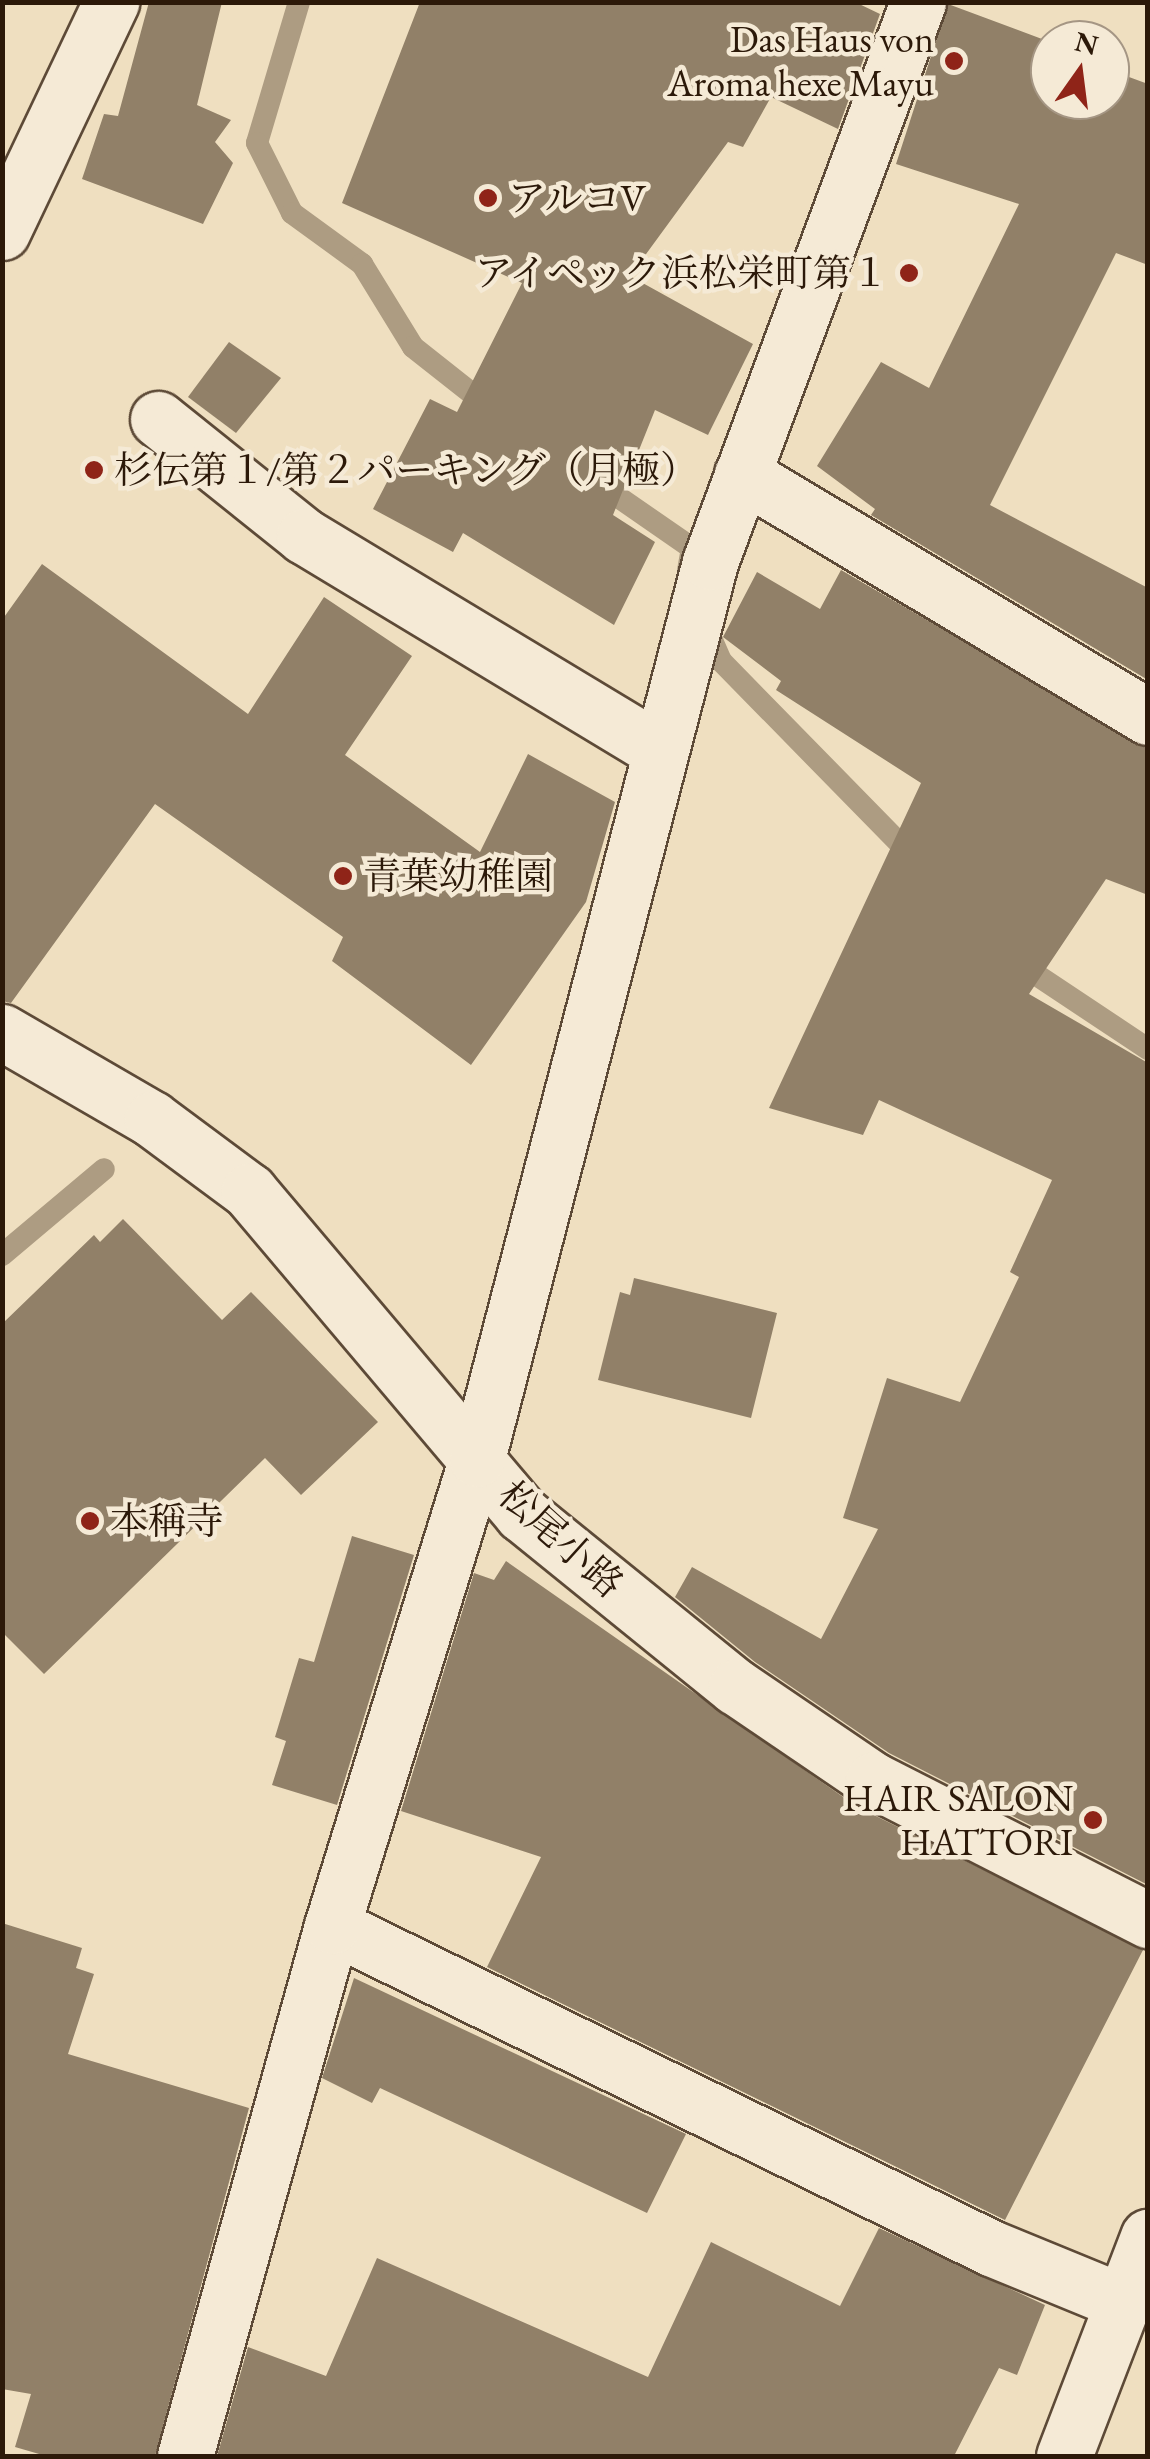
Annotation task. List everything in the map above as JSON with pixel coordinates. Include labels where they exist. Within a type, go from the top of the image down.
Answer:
[{"type":"street","points":[[2,232],[86,66],[111,2]]},
{"type":"street","points":[[185,2456],[332,1926],[477,1460],[710,562],[918,2]]},
{"type":"street","points":[[158,419],[304,536],[660,751]]},
{"type":"street","points":[[742,474],[1148,717]]},
{"type":"street","name":"松尾小路","points":[[2,1032],[152,1120],[248,1191],[522,1514],[802,1736],[873,1780],[1148,1920]]},
{"type":"street","points":[[332,1926],[991,2248],[1124,2302]]},
{"type":"street","points":[[1064,2456],[1148,2237]]},
{"type":"building","points":[[149,2],[222,2],[197,105],[231,120],[215,142],[233,163],[203,224],[82,179],[104,114],[118,116]]},
{"type":"building","points":[[420,2],[855,2],[880,14],[838,129],[771,97],[743,147],[728,142],[630,276],[753,344],[708,435],[655,410],[613,515],[655,542],[614,625],[463,533],[453,552],[373,509],[430,399],[457,412],[522,283],[342,203]]},
{"type":"building","points":[[948,4],[1030,35],[1030,120],[1130,120],[1130,77],[1148,84],[1148,265],[1116,253],[990,505],[1148,588],[1148,680],[871,515],[875,509],[817,466],[881,362],[929,388],[1019,204],[896,164]]},
{"type":"building","points":[[229,342],[281,378],[236,433],[188,397]]},
{"type":"building","points":[[42,564],[248,714],[324,597],[412,656],[345,755],[480,852],[528,754],[615,802],[586,902],[471,1065],[332,961],[343,937],[155,804],[11,1003],[2,1001],[2,620]]},
{"type":"building","points":[[841,570],[1148,748],[1148,895],[1106,879],[1029,994],[1148,1063],[1148,1885],[889,1753],[755,1662],[675,1597],[692,1567],[821,1639],[878,1529],[843,1518],[887,1378],[960,1402],[1019,1277],[1010,1272],[1052,1180],[879,1100],[863,1135],[769,1108],[921,783],[776,690],[781,681],[723,637],[757,572],[820,609]]},
{"type":"building","points":[[123,1219],[222,1320],[251,1292],[378,1422],[301,1495],[265,1458],[44,1674],[2,1632],[2,1324],[94,1235],[100,1242]]},
{"type":"building","points":[[634,1278],[777,1313],[751,1418],[598,1380],[620,1292],[630,1295]]},
{"type":"building","points":[[352,1536],[414,1555],[337,1805],[272,1785],[286,1741],[275,1737],[299,1658],[314,1662]]},
{"type":"building","points":[[506,1561],[856,1806],[1143,1950],[1005,2220],[487,1967],[541,1857],[401,1811],[474,1573],[494,1580]]},
{"type":"building","points":[[2,1923],[82,1948],[76,1968],[94,1974],[68,2054],[249,2108],[155,2456],[46,2456],[15,2447],[31,2394],[2,2389]]},
{"type":"building","points":[[354,1978],[686,2134],[647,2213],[380,2088],[372,2103],[322,2078]]},
{"type":"building","points":[[879,2228],[1045,2305],[1017,2375],[999,2368],[954,2456],[217,2456],[248,2347],[326,2376],[377,2258],[648,2377],[711,2242],[840,2306]]},
{"type":"waterway","points":[[299,2],[257,143],[292,213],[362,264],[413,347],[489,407]]},
{"type":"waterway","points":[[598,483],[692,548],[688,571]]},
{"type":"waterway","points":[[705,624],[721,661],[915,859]]},
{"type":"waterway","points":[[1014,960],[1148,1049]]},
{"type":"waterway","points":[[2,1255],[104,1169]]},
{"type":"place","name":"Das Haus von Aroma hexe Mayu","points":[[954,61]]},
{"type":"place","name":"アルコⅤ","points":[[488,198]]},
{"type":"place","name":"アイペック浜松栄町第１","points":[[909,273]]},
{"type":"place","name":"杉伝第１/第２パーキング（月極）","points":[[94,470]]},
{"type":"place","name":"青葉幼稚園","points":[[343,876]]},
{"type":"place","name":"本稱寺","points":[[90,1521]]},
{"type":"place","name":"HAIR SALON HATTORI","points":[[1093,1820]]}]
